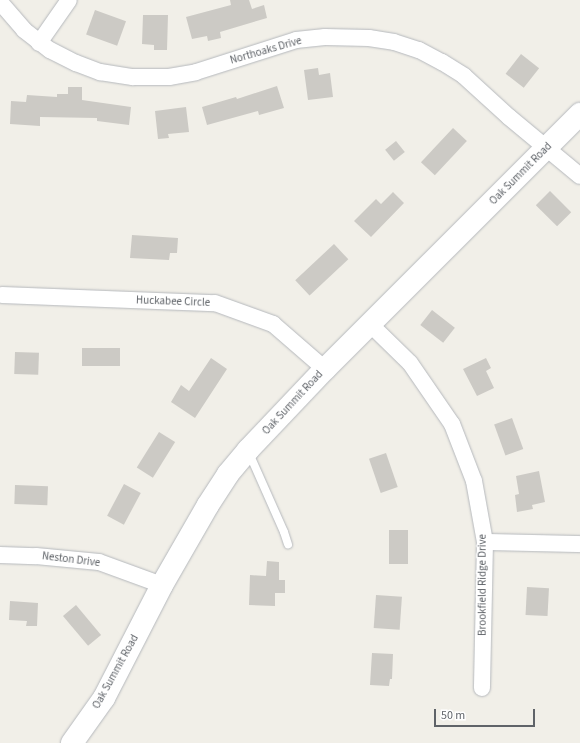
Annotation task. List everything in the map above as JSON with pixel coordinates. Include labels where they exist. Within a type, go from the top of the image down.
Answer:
[{"type":"main road","name":"Oak Summit Road","points":[[72,743],[104,698],[162,585],[208,505],[228,474],[248,450],[325,369],[580,114]]},
{"type":"street","points":[[39,43],[69,0]]},
{"type":"street","name":"Northoaks Drive","points":[[0,2],[24,30],[39,43],[76,63],[100,72],[134,78],[153,78],[196,72],[296,40],[325,37],[369,38],[394,42],[419,50],[464,76],[509,117],[580,176]]},
{"type":"street","name":"Huckabee Circle","points":[[2,295],[215,303],[273,324],[325,369]]},
{"type":"street","name":"Brookfield Ridge Drive","points":[[371,324],[410,363],[452,424],[474,481],[485,542],[482,688]]},
{"type":"street","points":[[485,542],[580,544]]},
{"type":"street","name":"Neston Drive","points":[[0,555],[36,556],[99,562],[162,585]]},
{"type":"lane","points":[[248,450],[288,544]]},
{"type":"building","points":[[230,0],[249,0],[252,9],[264,5],[267,18],[220,32],[221,38],[208,41],[207,36],[192,39],[186,17],[231,5]]},
{"type":"building","points":[[95,10],[126,21],[117,46],[86,34]]},
{"type":"building","points":[[143,15],[168,15],[167,50],[154,50],[154,45],[142,44]]},
{"type":"building","points":[[521,54],[539,68],[524,88],[506,74]]},
{"type":"building","points":[[318,68],[319,75],[330,73],[333,97],[308,100],[304,70]]},
{"type":"building","points":[[277,86],[284,108],[259,115],[258,111],[207,125],[202,107],[236,97],[237,99]]},
{"type":"building","points":[[68,87],[82,87],[82,100],[131,107],[129,125],[97,121],[97,118],[40,117],[40,126],[10,124],[11,101],[26,102],[27,95],[57,97],[57,94],[68,94]]},
{"type":"building","points":[[186,107],[189,132],[168,134],[169,138],[158,139],[155,111]]},
{"type":"building","points":[[453,128],[467,141],[435,175],[421,162]]},
{"type":"building","points":[[396,141],[405,152],[394,161],[385,150]]},
{"type":"building","points":[[550,191],[571,212],[557,226],[536,205]]},
{"type":"building","points":[[393,192],[404,203],[371,237],[354,221],[376,199],[381,204]]},
{"type":"building","points":[[132,235],[178,238],[177,253],[170,253],[169,260],[130,258]]},
{"type":"building","points":[[334,244],[348,259],[310,296],[295,280]]},
{"type":"building","points":[[432,310],[455,328],[443,343],[420,325]]},
{"type":"building","points":[[82,348],[120,348],[120,366],[82,366]]},
{"type":"building","points":[[15,352],[39,353],[38,375],[14,374]]},
{"type":"building","points":[[211,358],[227,369],[195,418],[171,402],[181,385],[189,391]]},
{"type":"building","points":[[486,358],[491,368],[486,371],[494,388],[477,396],[463,369]]},
{"type":"building","points":[[512,418],[523,449],[505,456],[494,424]]},
{"type":"building","points":[[159,432],[175,442],[153,478],[137,468]]},
{"type":"building","points":[[386,453],[398,487],[381,493],[369,459]]},
{"type":"building","points":[[539,471],[545,502],[532,505],[533,509],[517,512],[515,495],[519,494],[516,476]]},
{"type":"building","points":[[124,484],[141,493],[124,525],[107,516]]},
{"type":"building","points":[[15,485],[48,486],[47,505],[14,504]]},
{"type":"building","points":[[389,530],[408,530],[408,564],[389,564]]},
{"type":"building","points":[[267,561],[279,562],[279,580],[285,580],[285,593],[275,593],[275,606],[249,605],[250,575],[266,576]]},
{"type":"building","points":[[527,587],[549,588],[548,616],[526,615]]},
{"type":"building","points":[[376,595],[402,597],[400,630],[374,628]]},
{"type":"building","points":[[10,601],[38,603],[37,626],[26,626],[27,621],[9,620]]},
{"type":"building","points":[[76,605],[101,635],[88,646],[63,616]]},
{"type":"building","points":[[372,653],[393,654],[392,679],[390,679],[389,686],[370,685]]}]
